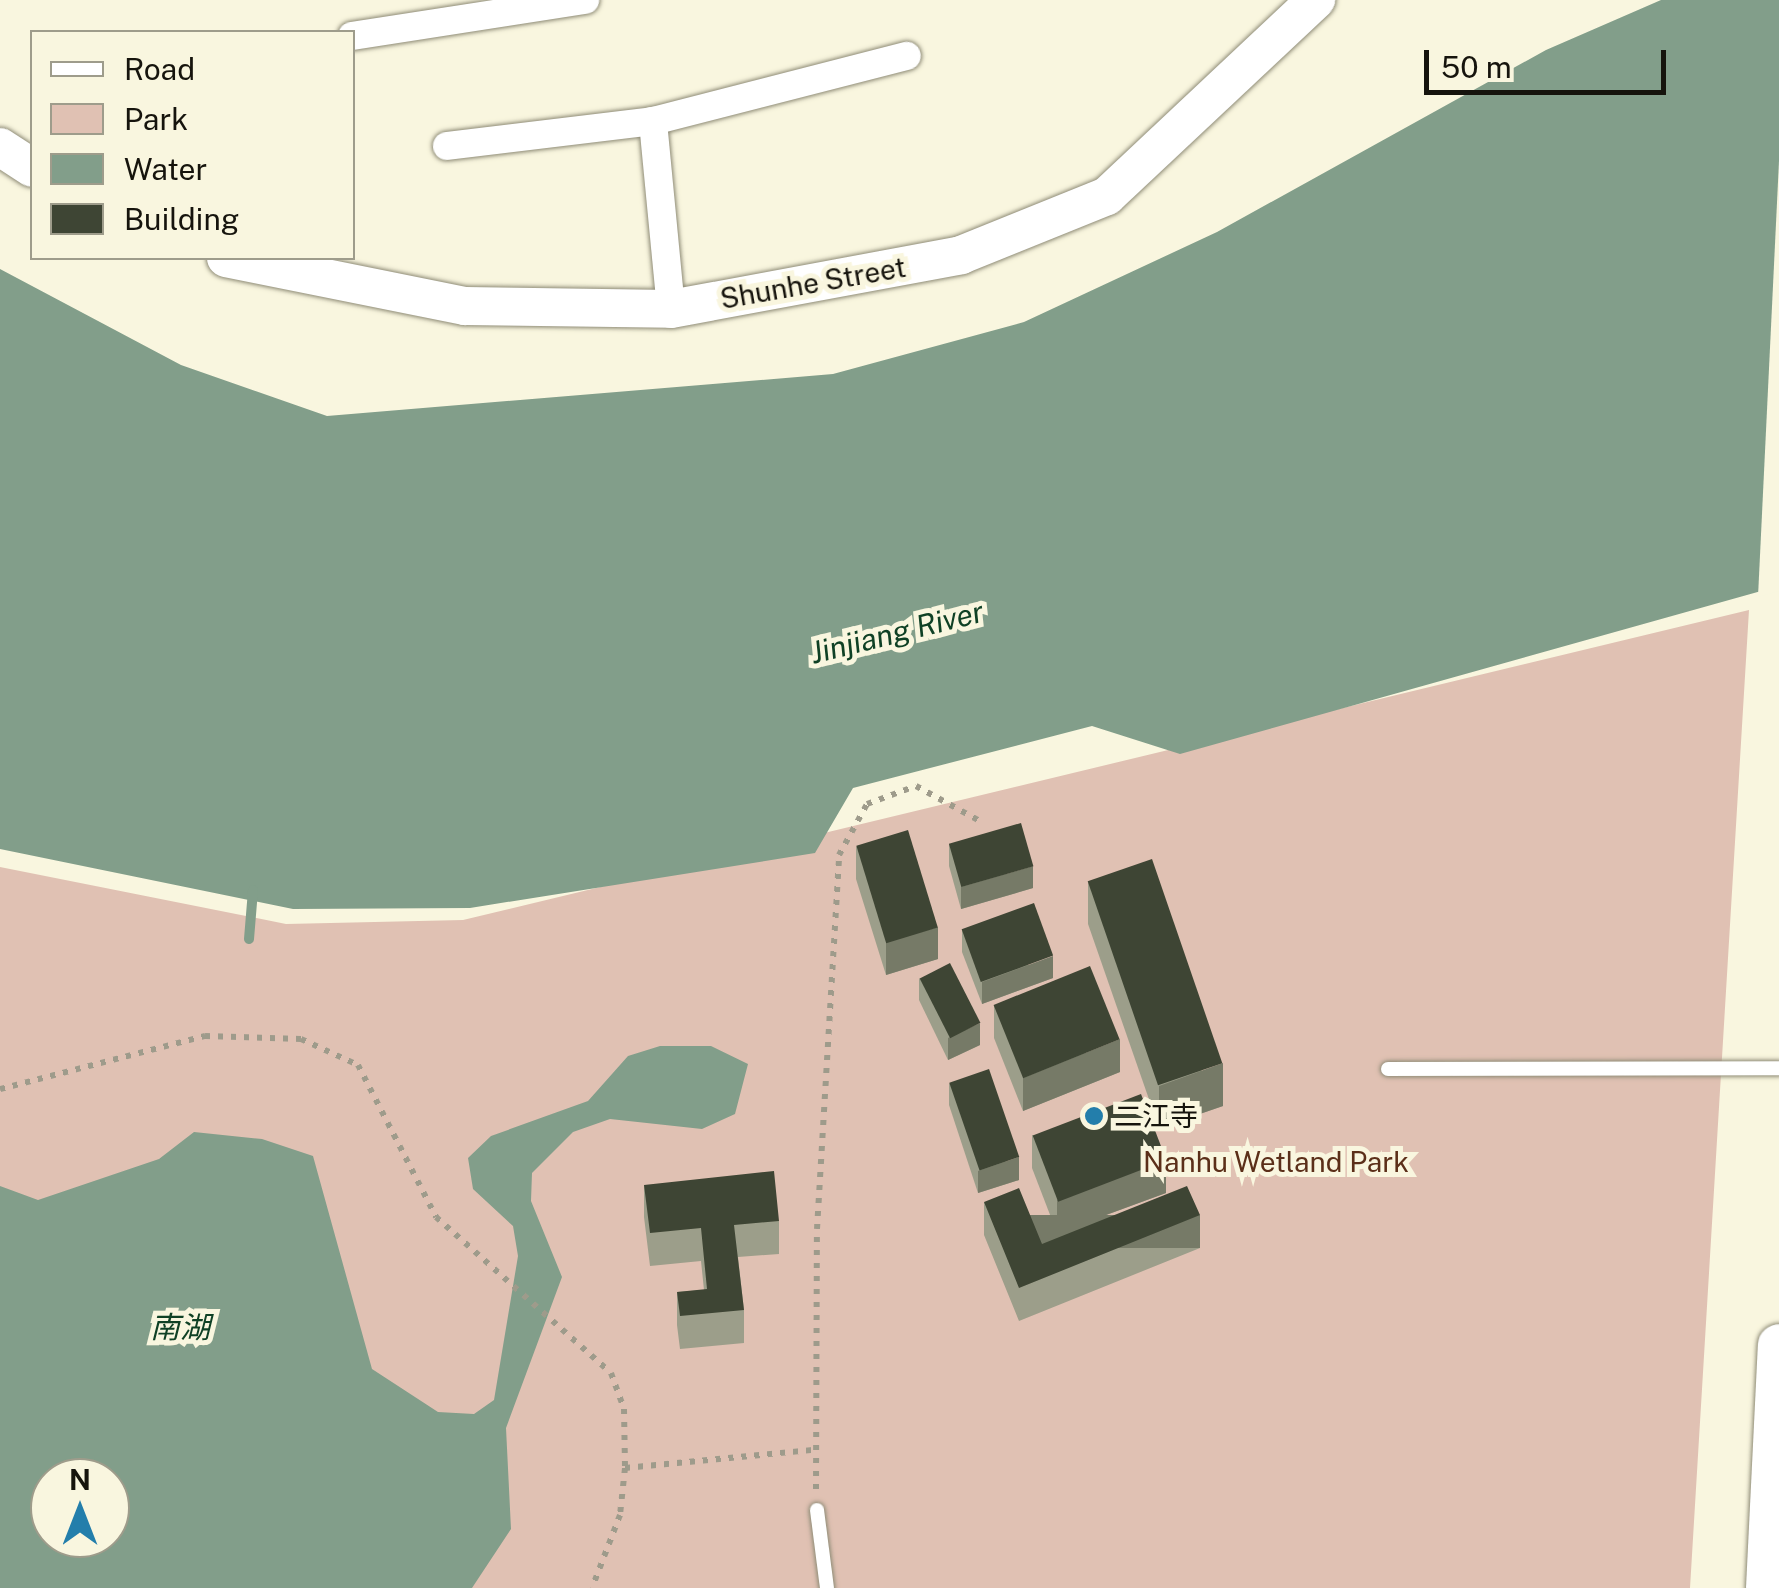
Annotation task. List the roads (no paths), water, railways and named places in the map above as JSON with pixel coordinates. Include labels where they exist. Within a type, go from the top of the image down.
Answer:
[{"type":"main road","points":[[1767,1588],[1779,1344]]},
{"type":"street","points":[[355,36],[585,0]]},
{"type":"street","name":"Shunhe Street","points":[[241,260],[465,306],[671,309],[961,256],[1107,196],[1316,0]]},
{"type":"street","points":[[447,146],[652,121],[907,56]]},
{"type":"street","points":[[652,121],[671,309]]},
{"type":"street","points":[[0,147],[30,167]]},
{"type":"lane","points":[[1388,1069],[1779,1068]]},
{"type":"lane","points":[[818,1510],[828,1588]]},
{"type":"water","name":"Jinjiang River","points":[[1661,0],[1779,0],[1779,586],[1180,754],[1092,726],[853,788],[815,853],[470,908],[293,909],[0,849],[0,269],[181,365],[327,416],[833,374],[1024,322],[1217,232],[1546,50]]},
{"type":"water","name":"南湖","points":[[660,1046],[711,1046],[748,1064],[735,1114],[702,1129],[610,1119],[573,1132],[532,1173],[531,1201],[562,1277],[506,1428],[511,1529],[472,1588],[0,1588],[0,1186],[38,1200],[159,1159],[194,1132],[262,1139],[313,1156],[372,1369],[438,1412],[474,1414],[494,1400],[518,1256],[513,1226],[473,1189],[468,1158],[491,1136],[588,1101],[628,1056]]},
{"type":"waterway","points":[[249,939],[253,890]]},
{"type":"place","name":"二江寺","points":[[1094,1116]]},
{"type":"park label","name":"Nanhu Wetland Park","points":[[1276,1162]]}]
